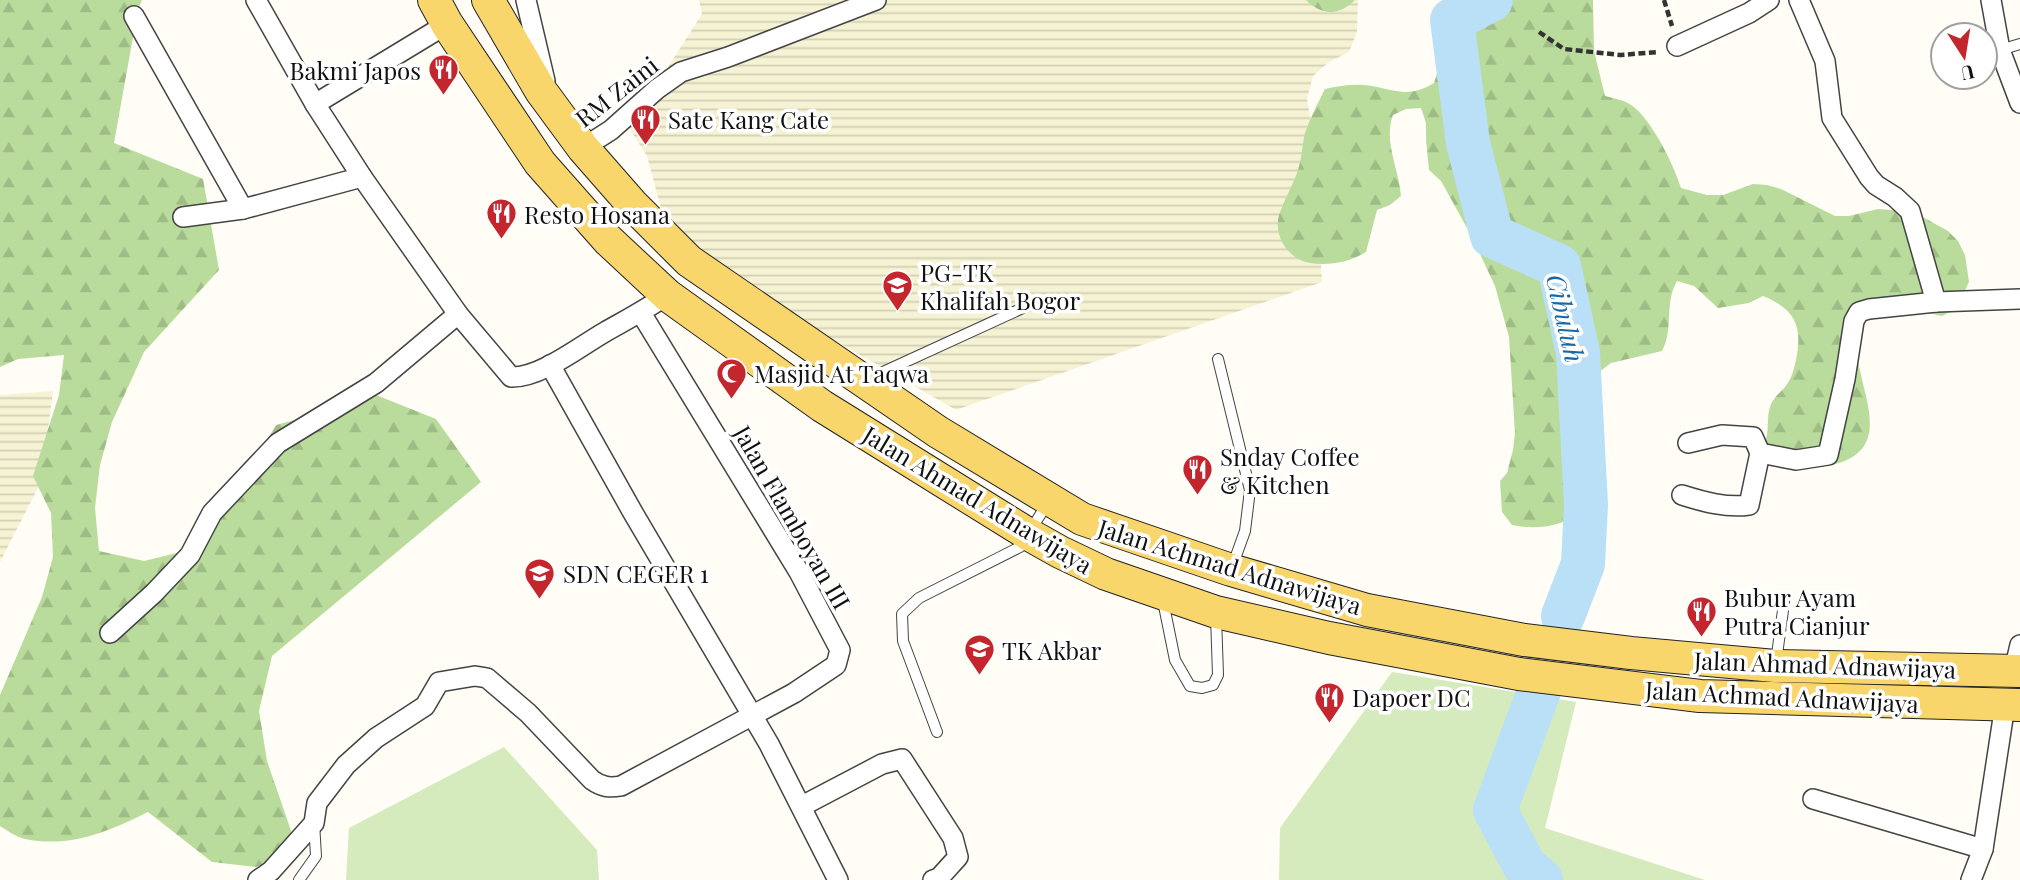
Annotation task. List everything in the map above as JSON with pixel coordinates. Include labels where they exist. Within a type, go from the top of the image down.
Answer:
[{"type":"main road","name":"Jalan Achmad Adnawijaya","points":[[488,0],[541,92],[583,148],[632,204],[689,261],[938,432],[1082,519],[1231,570],[1367,610],[1524,640],[1631,653]]},
{"type":"main road","points":[[440,12],[540,163],[608,240],[667,295]]},
{"type":"main road","name":"Jalan Ahmad Adnawijaya","points":[[667,295],[822,406],[1028,534],[1106,574],[1216,612]]},
{"type":"main road","name":"Jalan Achmad Adnawijaya","points":[[1216,612],[1329,638],[1519,674],[1628,688],[1700,696],[2013,705]]},
{"type":"main road","points":[[1477,666],[1483,632]]},
{"type":"main road","name":"Jalan Ahmad Adnawijaya","points":[[1631,653],[1775,666],[2018,662]]},
{"type":"street","points":[[256,0],[315,104],[362,177],[457,314],[511,377],[521,377],[550,365],[667,295]]},
{"type":"street","points":[[526,0],[545,82],[541,92]]},
{"type":"street","name":"RM Zaini","points":[[583,148],[611,130],[657,89],[681,72],[729,57],[876,0]]},
{"type":"street","points":[[1677,47],[1749,13],[1769,0]]},
{"type":"street","points":[[1799,0],[1825,61],[1832,118],[1868,177],[1910,211],[1936,302]]},
{"type":"street","points":[[1991,0],[2000,50],[2020,103]]},
{"type":"street","points":[[315,104],[440,12]]},
{"type":"street","points":[[134,16],[243,209]]},
{"type":"street","points":[[183,217],[243,209],[362,177]]},
{"type":"street","points":[[1760,453],[1796,460],[1828,455],[1845,379],[1854,321],[1859,312],[1936,302],[2020,299]]},
{"type":"street","name":"Jalan Flamboyan III","points":[[641,313],[779,540],[841,650],[836,665],[830,671],[752,716]]},
{"type":"street","points":[[110,633],[190,555],[212,513],[278,443],[376,383],[457,314]]},
{"type":"street","points":[[550,365],[752,716],[802,806],[838,880]]},
{"type":"street","points":[[1682,495],[1725,506],[1749,505],[1760,453],[1753,437],[1721,435],[1688,443]]},
{"type":"street","points":[[258,880],[271,871],[314,823],[317,803],[346,765],[376,738],[425,706],[439,682],[475,676],[487,678],[528,713],[592,780],[605,787],[621,786],[752,716]]},
{"type":"street","points":[[1971,880],[1983,849],[2013,705]]},
{"type":"street","points":[[802,806],[882,764],[902,759],[953,838],[958,857],[939,878],[933,880]]},
{"type":"street","points":[[1813,799],[1983,849]]},
{"type":"lane","points":[[2000,50],[2020,44]]},
{"type":"lane","points":[[864,382],[1027,306]]},
{"type":"lane","points":[[1218,359],[1250,490],[1245,531],[1231,570]]},
{"type":"lane","points":[[937,732],[903,641],[902,614],[919,598],[1020,547],[1050,499]]},
{"type":"lane","points":[[1161,593],[1175,660],[1190,686],[1202,688],[1213,685],[1218,675],[1216,612]]},
{"type":"lane","points":[[1775,666],[1784,603]]},
{"type":"lane","points":[[299,880],[316,856],[314,823]]},
{"type":"path","points":[[1539,32],[1564,49],[1620,55],[1659,52],[1677,47],[1664,0]]},
{"type":"shaded area","points":[[699,0],[1358,0],[1357,32],[1349,52],[1329,62],[1313,76],[1307,99],[1311,121],[1322,282],[956,410],[787,313],[667,231],[647,156],[619,112],[650,95],[702,14]]},
{"type":"shaded area","points":[[53,391],[41,482],[0,562],[0,395]]},
{"type":"green space","points":[[0,0],[142,0],[138,9],[114,143],[203,179],[219,270],[144,352],[112,422],[100,465],[95,508],[99,551],[144,561],[189,550],[231,500],[276,425],[321,413],[351,385],[436,419],[481,482],[272,656],[259,711],[267,761],[298,851],[256,867],[212,862],[148,812],[103,832],[73,840],[25,839],[0,826],[0,695],[42,597],[53,557],[51,513],[33,476],[59,395],[64,355],[18,359],[0,367]]},
{"type":"green space","points":[[1306,0],[1355,0],[1343,9],[1330,12],[1318,9]]},
{"type":"green space","points":[[1483,0],[1593,0],[1594,51],[1605,96],[1628,103],[1639,111],[1654,131],[1681,188],[1707,195],[1723,195],[1753,184],[1767,185],[1781,189],[1835,216],[1849,216],[1878,209],[1921,216],[1948,231],[1958,241],[1965,255],[1969,282],[1956,309],[1942,316],[1910,309],[1867,316],[1857,347],[1870,417],[1869,432],[1864,446],[1852,457],[1831,465],[1809,468],[1794,466],[1764,444],[1770,407],[1789,381],[1796,360],[1797,328],[1789,313],[1763,296],[1749,303],[1718,308],[1694,286],[1677,281],[1671,298],[1668,334],[1662,351],[1611,363],[1587,381],[1588,406],[1600,439],[1603,468],[1600,486],[1592,501],[1566,521],[1550,526],[1512,525],[1502,512],[1500,481],[1507,473],[1515,433],[1509,337],[1495,286],[1472,237],[1441,181],[1429,170],[1426,123],[1421,108],[1406,109],[1393,115],[1390,135],[1401,196],[1390,205],[1377,210],[1366,252],[1347,261],[1310,263],[1295,257],[1284,246],[1278,231],[1279,215],[1298,170],[1307,127],[1325,89],[1359,85],[1407,92],[1434,83],[1439,67],[1465,37]]},
{"type":"green space","points":[[1392,672],[1576,702],[1545,828],[1705,880],[1279,880],[1280,828]]},
{"type":"green space","points":[[504,747],[597,850],[599,880],[346,880],[349,828]]},
{"type":"waterway","name":"Cibuluh","points":[[1491,0],[1452,20],[1468,143],[1492,236],[1559,266],[1578,353],[1586,505],[1583,564],[1563,616]]},
{"type":"waterway","name":"Cibuluh","points":[[1539,691],[1495,810],[1524,865],[1541,880]]},
{"type":"place","name":"Bakmi Japos","points":[[444,97]]},
{"type":"place","name":"Sate Kang Cate","points":[[645,146]]},
{"type":"place","name":"Resto Hosana","points":[[501,241]]},
{"type":"place","name":"PG-TK Khalifah Bogor","points":[[897,313]]},
{"type":"place","name":"Masjid At Taqwa","points":[[731,400]]},
{"type":"place","name":"Snday Coffee & Kitchen","points":[[1197,497]]},
{"type":"place","name":"SDN CEGER 1","points":[[540,600]]},
{"type":"place","name":"Bubur Ayam Putra Cianjur","points":[[1701,638]]},
{"type":"place","name":"TK Akbar","points":[[979,677]]},
{"type":"place","name":"Dapoer DC","points":[[1329,724]]}]
